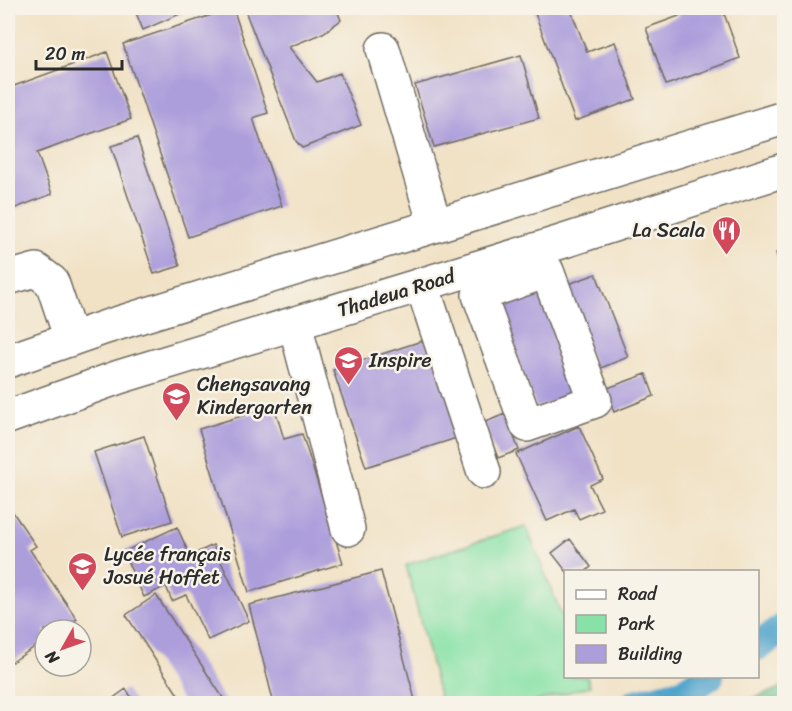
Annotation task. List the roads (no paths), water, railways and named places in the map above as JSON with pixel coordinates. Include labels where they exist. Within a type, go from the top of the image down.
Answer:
[{"type":"main road","points":[[383,49],[435,225]]},
{"type":"main road","points":[[8,361],[106,327],[784,118]]},
{"type":"main road","name":"Thadeua Road","points":[[8,417],[119,377],[454,275],[554,257],[784,170]]},
{"type":"main road","points":[[454,275],[479,295],[527,425],[595,401],[554,257],[479,295]]},
{"type":"main road","points":[[8,278],[36,270],[52,282],[71,339]]},
{"type":"main road","points":[[422,285],[484,472]]},
{"type":"main road","points":[[295,324],[348,529]]},
{"type":"waterway","points":[[759,645],[784,628]]},
{"type":"waterway","points":[[635,704],[685,692],[706,678]]},
{"type":"place","name":"La Scala","points":[[726,256]]},
{"type":"place","name":"Inspire","points":[[348,386]]},
{"type":"place","name":"Chengsavang Kindergarten","points":[[176,422]]},
{"type":"place","name":"Lycée français Josué Hoffet","points":[[83,592]]}]
